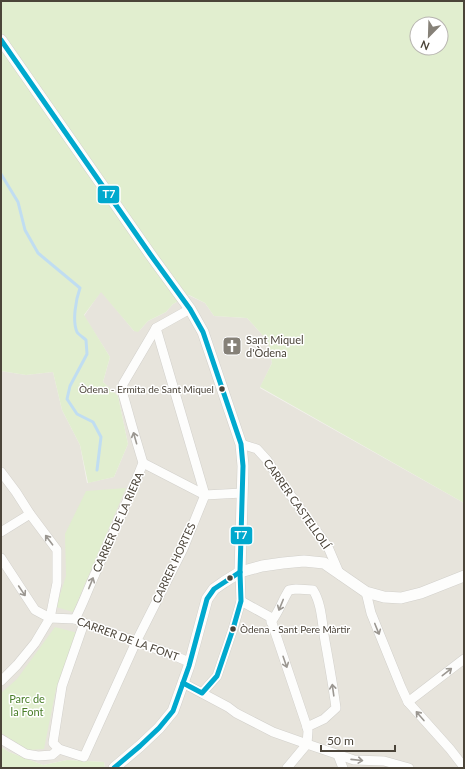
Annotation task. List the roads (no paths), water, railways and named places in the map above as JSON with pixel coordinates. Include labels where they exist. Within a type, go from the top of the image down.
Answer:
[{"type":"street","points":[[1,40],[190,309],[203,332],[242,444],[241,601],[217,676],[202,693]]},
{"type":"street","points":[[190,309],[156,328],[205,495]]},
{"type":"street","name":"CARRER DE LA RIERA","points":[[75,619],[84,602],[143,463],[123,394],[123,384],[156,328]]},
{"type":"street","name":"CARRER CASTELLOLÍ","points":[[242,444],[257,448],[267,460],[328,547],[341,576]]},
{"type":"street","points":[[143,463],[205,495],[242,493]]},
{"type":"street","points":[[1,472],[57,550],[57,584],[50,618],[35,643],[17,665],[1,681]]},
{"type":"street","name":"CARRER HORTES","points":[[56,746],[84,757],[136,642],[183,549],[205,495]]},
{"type":"street","points":[[1,532],[30,514]]},
{"type":"street","name":"CARRER DE LA FONT","points":[[1,558],[35,610],[50,618],[75,619],[189,662]]},
{"type":"street","points":[[114,768],[159,728],[173,711],[183,682],[207,598],[214,589],[240,572],[262,566],[283,563],[304,561],[324,563],[366,592],[384,597],[401,598],[421,593],[464,576]]},
{"type":"street","points":[[271,622],[289,590],[313,590],[317,596],[336,708],[324,719],[307,727]]},
{"type":"street","points":[[366,592],[371,614],[408,702],[464,767]]},
{"type":"street","points":[[241,601],[270,617],[307,727],[307,744],[287,768]]},
{"type":"street","points":[[1,739],[26,754],[38,756],[52,755],[56,746],[62,686],[84,623]]},
{"type":"street","points":[[408,702],[464,659]]},
{"type":"street","points":[[183,682],[228,707],[236,714],[273,732],[354,760],[384,761],[409,768]]},
{"type":"street","points":[[338,754],[343,768]]},
{"type":"waterway","points":[[1,174],[18,202],[25,230],[38,253],[80,288],[76,304],[75,322],[77,332],[86,340],[87,354],[70,386],[67,399],[77,414],[93,422],[101,437],[97,470]]},
{"type":"place","name":"Sant Miquel d'Òdena","points":[[232,346]]},
{"type":"place","name":"Òdena - Ermita de Sant Miquel","points":[[222,389]]},
{"type":"place","name":"Òdena - Sant Pere Màrtir","points":[[233,629]]},
{"type":"park label","name":"Parc de la Font","points":[[27,705]]}]
